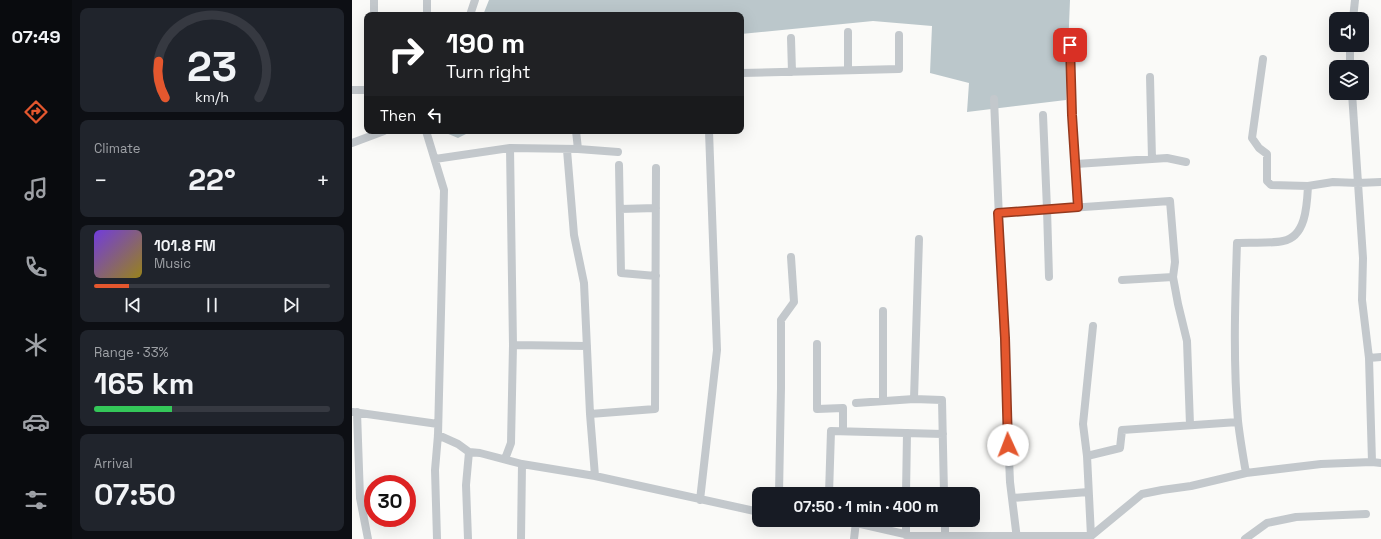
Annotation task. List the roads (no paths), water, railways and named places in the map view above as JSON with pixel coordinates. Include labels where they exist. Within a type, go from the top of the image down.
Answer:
[{"type":"street","points":[[374,0],[374,12]]},
{"type":"street","points":[[427,0],[427,12]]},
{"type":"street","points":[[471,12],[475,0]]},
{"type":"street","points":[[1354,12],[1355,0]]},
{"type":"street","points":[[848,32],[848,70]]},
{"type":"street","points":[[744,73],[898,69],[899,34]]},
{"type":"street","points":[[791,38],[792,72]]},
{"type":"street","points":[[1070,45],[1072,115],[1078,207]]},
{"type":"street","points":[[1263,59],[1252,138],[1259,148],[1267,154],[1267,181],[1271,185],[1308,186],[1333,182],[1381,182]]},
{"type":"street","points":[[1150,77],[1152,159]]},
{"type":"street","points":[[352,90],[364,90]]},
{"type":"street","points":[[994,99],[1010,482],[1017,537]]},
{"type":"street","points":[[1352,100],[1363,258],[1362,300],[1369,358],[1372,462]]},
{"type":"street","points":[[1043,115],[1049,277]]},
{"type":"street","points":[[352,142],[375,134]]},
{"type":"street","points":[[427,134],[444,190],[438,434],[435,470],[437,539]]},
{"type":"street","points":[[576,134],[578,149]]},
{"type":"street","points":[[700,500],[716,350],[709,134]]},
{"type":"street","points":[[435,160],[510,148],[578,149],[618,152]]},
{"type":"street","points":[[505,459],[511,443],[513,345],[510,148]]},
{"type":"street","points":[[568,150],[574,236],[584,283],[586,346],[595,476]]},
{"type":"street","points":[[1076,164],[1167,158],[1186,162]]},
{"type":"street","points":[[619,165],[621,274],[656,276]]},
{"type":"street","points":[[590,414],[655,409],[656,168]]},
{"type":"street","points":[[1246,473],[1238,422],[1235,334],[1237,243],[1283,241],[1291,238],[1304,220],[1308,186]]},
{"type":"street","points":[[998,213],[1170,201],[1175,262],[1173,277],[1187,341],[1190,425]]},
{"type":"street","points":[[620,209],[656,208]]},
{"type":"street","points":[[914,399],[919,238]]},
{"type":"street","points":[[778,487],[782,388],[781,320],[794,302],[791,257]]},
{"type":"street","points":[[1122,280],[1173,277]]},
{"type":"street","points":[[883,311],[883,401]]},
{"type":"street","points":[[1090,537],[1087,456],[1083,424],[1093,326]]},
{"type":"street","points":[[817,344],[817,409],[843,408],[843,430]]},
{"type":"street","points":[[513,345],[586,346]]},
{"type":"street","points":[[1369,358],[1381,357]]},
{"type":"street","points":[[856,404],[914,399],[942,400],[944,487]]},
{"type":"street","points":[[368,539],[360,498],[355,412],[438,424]]},
{"type":"street","points":[[1087,456],[1120,448],[1122,430],[1238,422]]},
{"type":"street","points":[[829,487],[831,431],[843,430],[942,434]]},
{"type":"street","points":[[906,487],[907,433]]},
{"type":"street","points":[[438,434],[458,444],[469,452],[522,464],[595,476],[752,511]]},
{"type":"street","points":[[468,539],[466,485],[469,452]]},
{"type":"street","points":[[875,527],[912,536],[1090,537],[1142,494],[1191,486],[1246,473],[1321,464],[1381,463]]},
{"type":"street","points":[[521,539],[522,464]]},
{"type":"street","points":[[1012,498],[1088,492]]},
{"type":"street","points":[[1245,539],[1267,523],[1296,517],[1366,514]]},
{"type":"street","points":[[854,539],[855,527]]},
{"type":"street","points":[[906,527],[906,535]]},
{"type":"street","points":[[945,527],[945,536]]}]
